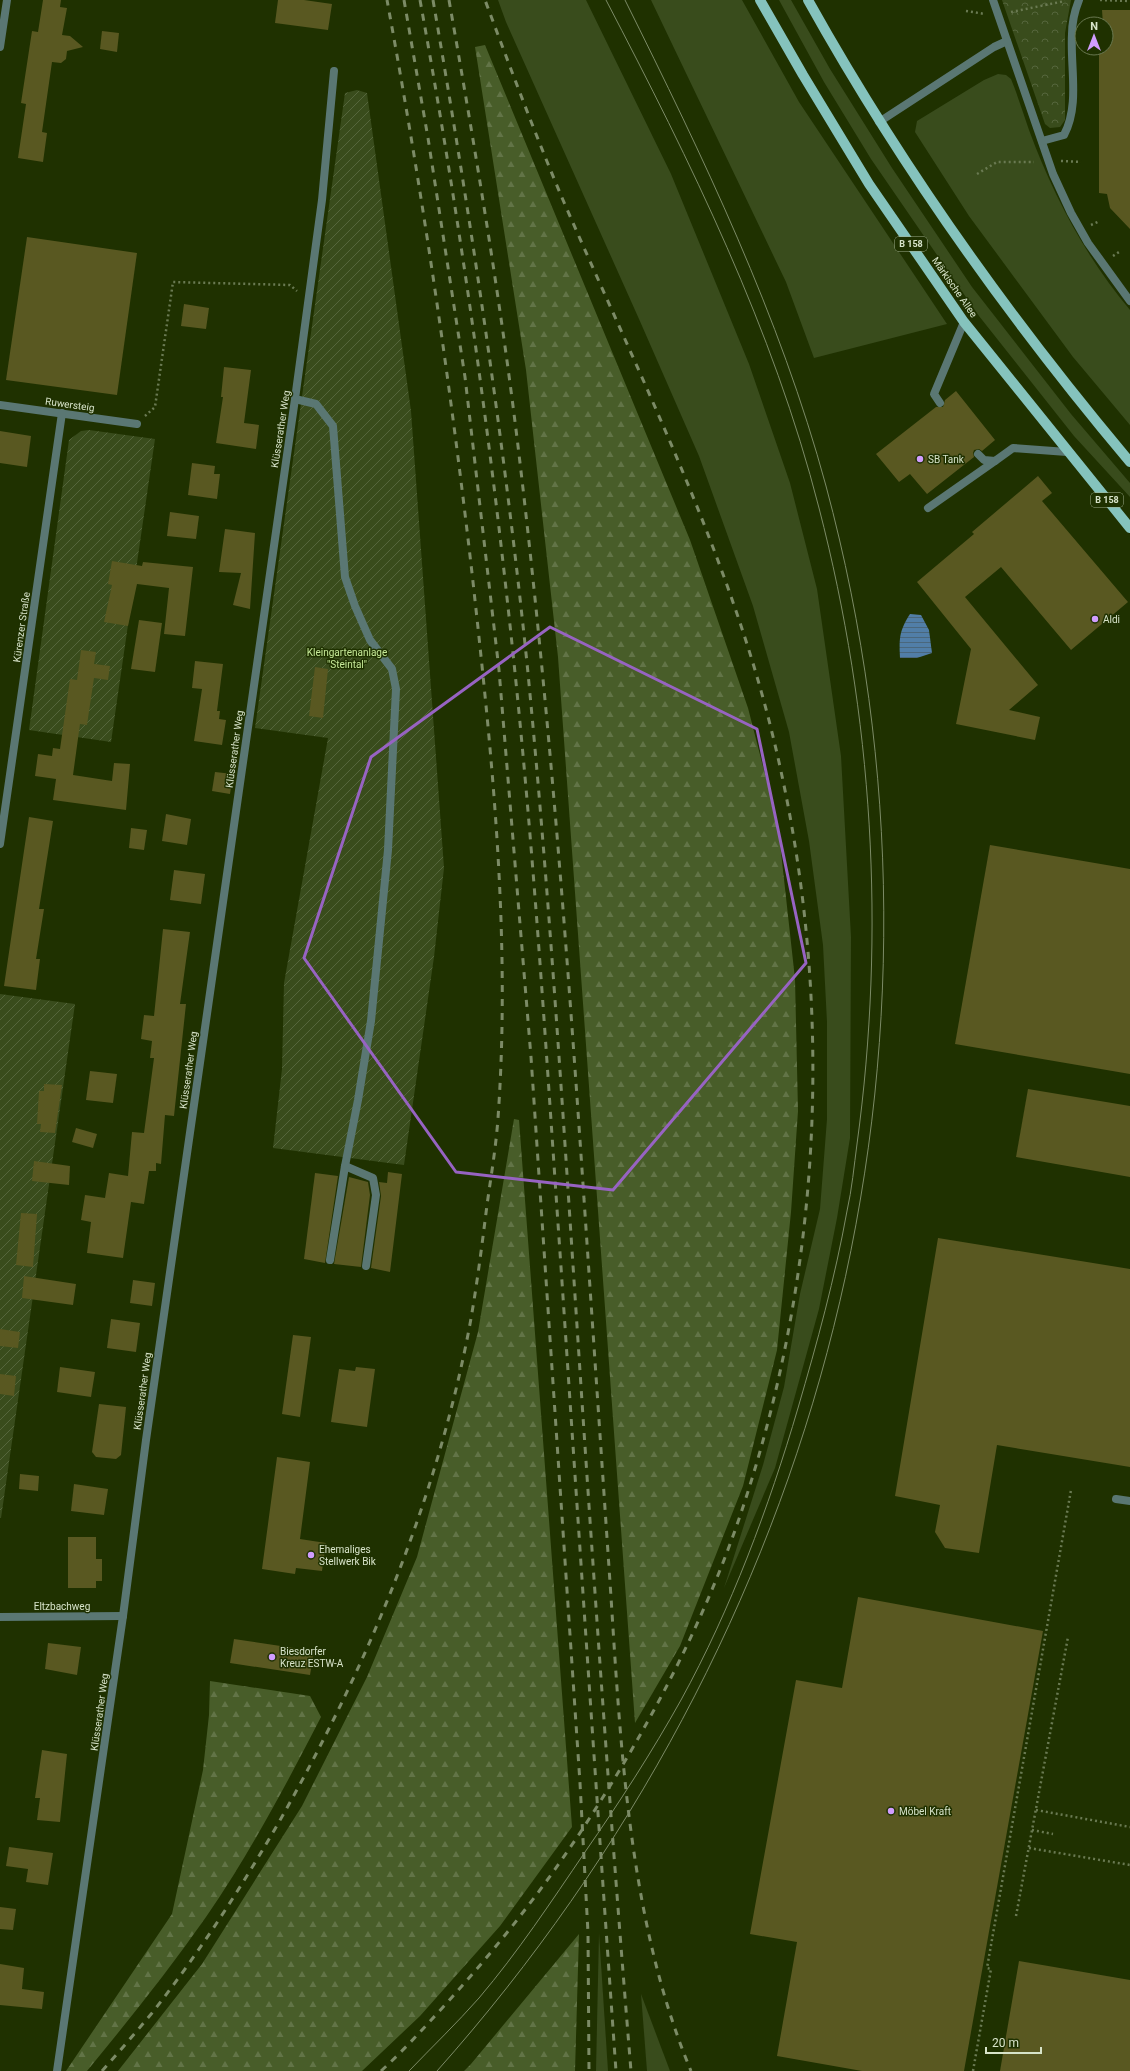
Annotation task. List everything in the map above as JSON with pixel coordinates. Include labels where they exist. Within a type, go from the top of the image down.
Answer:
[{"type":"main road","name":"Märkische Allee","points":[[760,0],[803,75],[870,184],[964,322],[1067,452],[1130,528]]},
{"type":"main road","points":[[808,0],[879,122],[985,278],[1066,384],[1130,462]]},
{"type":"street","points":[[0,47],[7,0]]},
{"type":"street","points":[[993,0],[1049,161],[1071,213],[1085,237],[1130,301]]},
{"type":"street","points":[[1042,141],[1064,135],[1071,122],[1073,109],[1072,32],[1079,0]]},
{"type":"street","points":[[879,122],[994,47],[1007,41]]},
{"type":"street","name":"Klüsserather Weg","points":[[57,2071],[123,1616],[146,1440],[309,300],[322,200],[334,71]]},
{"type":"street","points":[[940,403],[934,394],[964,322]]},
{"type":"street","points":[[295,399],[316,404],[333,426],[345,577],[355,606],[370,640],[392,669],[396,689],[388,850],[371,1021],[330,1260]]},
{"type":"street","name":"Ruwersteig","points":[[0,405],[137,424]]},
{"type":"street","name":"Kürenzer Straße","points":[[0,844],[62,413]]},
{"type":"street","points":[[928,508],[1012,448],[1067,452]]},
{"type":"street","points":[[978,454],[984,460],[995,461]]},
{"type":"street","points":[[345,1166],[373,1178],[376,1195],[366,1266]]},
{"type":"street","points":[[1116,1499],[1130,1501]]},
{"type":"street","name":"Eltzbachweg","points":[[0,1617],[123,1616]]},
{"type":"path","points":[[966,11],[998,15],[1068,0]]},
{"type":"path","points":[[1100,0],[1130,1]]},
{"type":"path","points":[[977,174],[997,162],[1081,162]]},
{"type":"path","points":[[137,424],[155,407],[173,282],[290,285],[309,300]]},
{"type":"path","points":[[973,2071],[991,1969],[987,1968],[1071,1490]]},
{"type":"path","points":[[1016,1916],[1068,1637]]},
{"type":"path","points":[[1036,1810],[1130,1827]]},
{"type":"path","points":[[1032,1830],[1053,1834]]},
{"type":"path","points":[[1029,1848],[1130,1865]]},
{"type":"highlighted area","points":[[550,627],[757,729],[806,963],[613,1190],[456,1172],[304,958],[371,757]]},
{"type":"green space","points":[[498,0],[586,0],[671,174],[749,364],[790,483],[817,589],[841,756],[851,937],[850,1138],[837,1218],[819,1309],[775,1468],[724,1588],[763,1465],[784,1387],[800,1294],[820,1209],[827,1119],[827,1022],[823,945],[809,841],[789,732],[753,606],[699,456],[506,22]]},
{"type":"green space","points":[[651,0],[742,0],[799,102],[947,324],[814,358],[786,282]]},
{"type":"green space","points":[[779,0],[791,0],[830,69],[892,168],[972,287],[1071,414],[1130,483],[1130,497],[1074,436],[979,316],[871,159],[824,82]]},
{"type":"green space","points":[[1002,0],[1071,0],[1065,33],[1065,120],[1060,127],[1050,128],[1045,124]]},
{"type":"green space","points":[[485,45],[690,540],[748,708],[778,825],[795,979],[798,1111],[791,1212],[777,1350],[743,1486],[680,1646],[635,1723],[558,657],[526,370],[475,47]]},
{"type":"green space","points":[[998,74],[1006,75],[1011,79],[1038,154],[1072,225],[1099,269],[1130,310],[1130,425],[1073,357],[969,216],[915,132],[917,121],[984,80]]},
{"type":"green space","name":"Kleingartenanlage \"Steintal\"","points":[[357,90],[367,93],[411,411],[444,868],[434,957],[404,1165],[273,1148],[282,1069],[284,983],[328,738],[255,728],[345,93]]},
{"type":"green space","points":[[89,430],[155,439],[111,742],[29,730],[69,440],[81,431]]},
{"type":"green space","points":[[0,994],[75,1004],[1,1518],[0,1518]]},
{"type":"green space","points":[[514,1119],[519,1120],[572,1827],[500,1926],[420,2016],[362,2071],[118,2071],[202,1964],[302,1806],[367,1677],[417,1557],[478,1332]]},
{"type":"green space","points":[[210,1681],[310,1696],[321,1717],[281,1793],[238,1868],[192,1937],[87,2071],[66,2071],[172,1914],[203,1770],[209,1715]]},
{"type":"green space","points":[[599,1933],[608,2071],[596,2071]]},
{"type":"green space","points":[[579,1934],[575,2071],[464,2071],[471,2064]]},
{"type":"green space","points":[[641,1994],[670,2071],[647,2071]]},
{"type":"water","points":[[910,614],[921,615],[929,630],[932,653],[917,658],[900,658],[900,635]]},
{"type":"building","points":[[43,0],[61,0],[60,7],[67,8],[62,35],[70,36],[83,47],[67,51],[66,59],[61,63],[52,62],[42,132],[47,133],[43,162],[18,158],[26,104],[21,103],[32,31],[38,32]]},
{"type":"building","points":[[278,0],[304,0],[332,4],[328,30],[275,23]]},
{"type":"building","points":[[1102,10],[1130,10],[1130,229],[1110,208],[1107,194],[1099,193],[1099,56],[1114,56],[1114,16],[1102,16]]},
{"type":"building","points":[[102,31],[119,33],[117,52],[100,49]]},
{"type":"building","points":[[27,237],[137,253],[117,395],[6,380]]},
{"type":"building","points":[[184,304],[209,308],[206,329],[181,326]]},
{"type":"building","points":[[224,367],[251,370],[244,423],[259,425],[256,449],[216,443],[223,397],[221,397]]},
{"type":"building","points":[[956,391],[995,440],[982,451],[979,449],[974,450],[974,457],[927,494],[910,474],[899,482],[876,454],[936,407],[943,407],[945,400]]},
{"type":"building","points":[[0,431],[31,436],[27,467],[0,463]]},
{"type":"building","points":[[192,463],[215,466],[214,474],[220,474],[217,499],[188,495]]},
{"type":"building","points":[[1038,476],[1052,493],[1042,501],[1128,602],[1071,650],[1001,567],[965,597],[1038,685],[1009,710],[1040,717],[1035,740],[956,724],[971,649],[917,582],[974,534],[972,532]]},
{"type":"building","points":[[170,512],[199,516],[196,539],[167,536]]},
{"type":"building","points":[[225,529],[255,533],[250,609],[233,605],[241,573],[219,572]]},
{"type":"building","points":[[112,561],[142,566],[143,562],[193,567],[185,636],[164,634],[169,588],[137,584],[128,626],[104,622],[112,585],[108,584]]},
{"type":"building","points":[[139,620],[162,623],[155,672],[131,669]]},
{"type":"building","points":[[81,650],[96,652],[94,664],[110,666],[108,680],[94,678],[87,725],[80,724],[73,775],[112,781],[114,763],[130,764],[126,810],[53,800],[56,779],[35,776],[38,754],[52,756],[53,748],[60,749],[70,679],[77,680]]},
{"type":"building","points":[[195,661],[223,664],[217,711],[220,711],[219,719],[226,720],[222,745],[194,741],[202,689],[192,688]]},
{"type":"building","points":[[315,667],[328,669],[323,718],[309,716]]},
{"type":"building","points":[[215,772],[233,774],[230,794],[212,791]]},
{"type":"building","points":[[166,814],[191,819],[187,845],[162,841]]},
{"type":"building","points":[[29,817],[53,821],[39,909],[44,909],[36,959],[40,959],[36,990],[4,986]]},
{"type":"building","points":[[131,828],[147,830],[144,850],[129,848]]},
{"type":"building","points":[[990,845],[1130,869],[1130,1074],[955,1044]]},
{"type":"building","points":[[174,870],[205,874],[201,904],[170,900]]},
{"type":"building","points":[[163,929],[190,932],[180,1004],[186,1004],[174,1116],[165,1115],[161,1164],[156,1163],[156,1171],[149,1171],[144,1204],[131,1202],[123,1258],[87,1253],[91,1222],[81,1220],[85,1195],[105,1198],[109,1173],[128,1176],[132,1132],[144,1133],[154,1058],[150,1058],[152,1041],[141,1039],[144,1015],[154,1016]]},
{"type":"building","points":[[90,1071],[117,1074],[113,1103],[86,1100]]},
{"type":"building","points":[[44,1084],[62,1085],[55,1133],[40,1132],[41,1124],[37,1124],[39,1091],[44,1091]]},
{"type":"building","points":[[1028,1089],[1130,1106],[1130,1177],[1016,1157]]},
{"type":"building","points":[[76,1128],[97,1134],[93,1148],[72,1142]]},
{"type":"building","points":[[34,1161],[70,1166],[69,1185],[32,1181]]},
{"type":"building","points":[[388,1172],[402,1174],[390,1272],[371,1268],[381,1196],[379,1182],[387,1183]]},
{"type":"building","points":[[315,1173],[338,1176],[325,1263],[304,1259]]},
{"type":"building","points":[[349,1177],[368,1182],[370,1195],[361,1267],[334,1264]]},
{"type":"building","points":[[21,1213],[37,1214],[33,1267],[16,1265]]},
{"type":"building","points":[[938,1238],[1130,1269],[1130,1467],[997,1445],[979,1553],[945,1548],[935,1532],[940,1505],[895,1496]]},
{"type":"building","points":[[24,1276],[76,1284],[73,1305],[22,1298]]},
{"type":"building","points":[[133,1280],[155,1283],[152,1306],[130,1303]]},
{"type":"building","points":[[111,1319],[140,1323],[136,1352],[107,1348]]},
{"type":"building","points":[[0,1329],[20,1332],[18,1348],[0,1346]]},
{"type":"building","points":[[293,1335],[311,1337],[300,1417],[282,1414]]},
{"type":"building","points":[[60,1367],[95,1372],[91,1397],[57,1392]]},
{"type":"building","points":[[356,1367],[375,1369],[367,1427],[331,1422],[339,1369],[355,1371]]},
{"type":"building","points":[[0,1374],[16,1376],[14,1396],[0,1394]]},
{"type":"building","points":[[99,1404],[126,1407],[121,1455],[116,1459],[96,1457],[92,1452]]},
{"type":"building","points":[[277,1457],[310,1462],[300,1539],[326,1543],[322,1571],[296,1568],[295,1574],[262,1569]]},
{"type":"building","points":[[20,1474],[39,1476],[38,1491],[19,1489]]},
{"type":"building","points":[[74,1484],[108,1489],[104,1515],[71,1511]]},
{"type":"building","points":[[68,1537],[96,1537],[96,1559],[102,1559],[102,1581],[96,1581],[96,1588],[68,1588]]},
{"type":"building","name":"Möbel Kraft","points":[[858,1597],[1043,1631],[964,2071],[862,2071],[777,2056],[797,1942],[750,1934],[796,1680],[842,1688]]},
{"type":"building","name":"Biesdorfer Kreuz ESTW-A","points":[[234,1639],[314,1651],[310,1675],[230,1663]]},
{"type":"building","points":[[48,1643],[81,1647],[77,1675],[45,1669]]},
{"type":"building","points":[[42,1750],[67,1754],[60,1822],[37,1820],[40,1798],[35,1798]]},
{"type":"building","points":[[9,1847],[53,1853],[48,1885],[26,1882],[28,1869],[6,1866]]},
{"type":"building","points":[[0,1907],[16,1909],[13,1930],[0,1929]]},
{"type":"building","points":[[1019,1961],[1130,1980],[1130,2071],[1000,2071]]},
{"type":"building","points":[[0,1964],[24,1968],[22,1989],[44,1992],[42,2009],[0,2005]]},
{"type":"tram line","points":[[409,2071],[479,1998],[521,1945],[547,1908],[647,1758],[681,1700],[716,1630],[747,1557],[775,1483],[819,1335],[837,1261],[850,1194],[866,1064],[871,984],[872,904],[869,824],[862,744],[852,665],[837,586],[819,508],[800,441],[754,311],[699,185],[606,0]]},
{"type":"tram line","points":[[437,2071],[571,1901],[682,1719],[770,1527],[834,1327],[872,1121],[884,911],[869,698],[826,486],[786,360],[738,238],[683,118],[625,0]]},
{"type":"railway","points":[[102,2071],[152,2013],[219,1920],[279,1822],[341,1704],[395,1581],[439,1454],[456,1390],[470,1324],[479,1265],[496,1140],[501,1050],[501,913],[497,845],[486,709],[472,573],[445,357],[412,143],[387,0]]},
{"type":"railway","points":[[404,0],[428,138],[465,377],[499,670],[531,1057],[580,1783],[588,1933],[589,2071]]},
{"type":"railway","points":[[420,0],[448,165],[485,414],[514,663],[546,1041],[616,2071]]},
{"type":"railway","points":[[433,0],[486,331],[508,497],[527,663],[555,1002],[603,1706],[631,2071]]},
{"type":"railway","points":[[449,0],[478,167],[503,334],[518,446],[539,634],[571,1010],[619,1716],[632,1838],[654,1957],[670,2015],[691,2071]]},
{"type":"railway","points":[[381,2071],[421,2031],[483,1962],[520,1916],[573,1844],[612,1783],[654,1710],[674,1672],[710,1595],[740,1516],[771,1411],[793,1305],[807,1197],[813,1089],[810,980],[799,872],[780,765],[752,660],[733,601],[688,485],[664,427],[563,200],[485,0]]},
{"type":"place","name":"SB Tank","points":[[920,459]]},
{"type":"place","name":"Aldi","points":[[1095,619]]},
{"type":"place","name":"Ehemaliges Stellwerk Bik","points":[[311,1555]]},
{"type":"place","name":"Biesdorfer Kreuz ESTW-A","points":[[272,1657]]},
{"type":"place","name":"Möbel Kraft","points":[[891,1811]]}]
